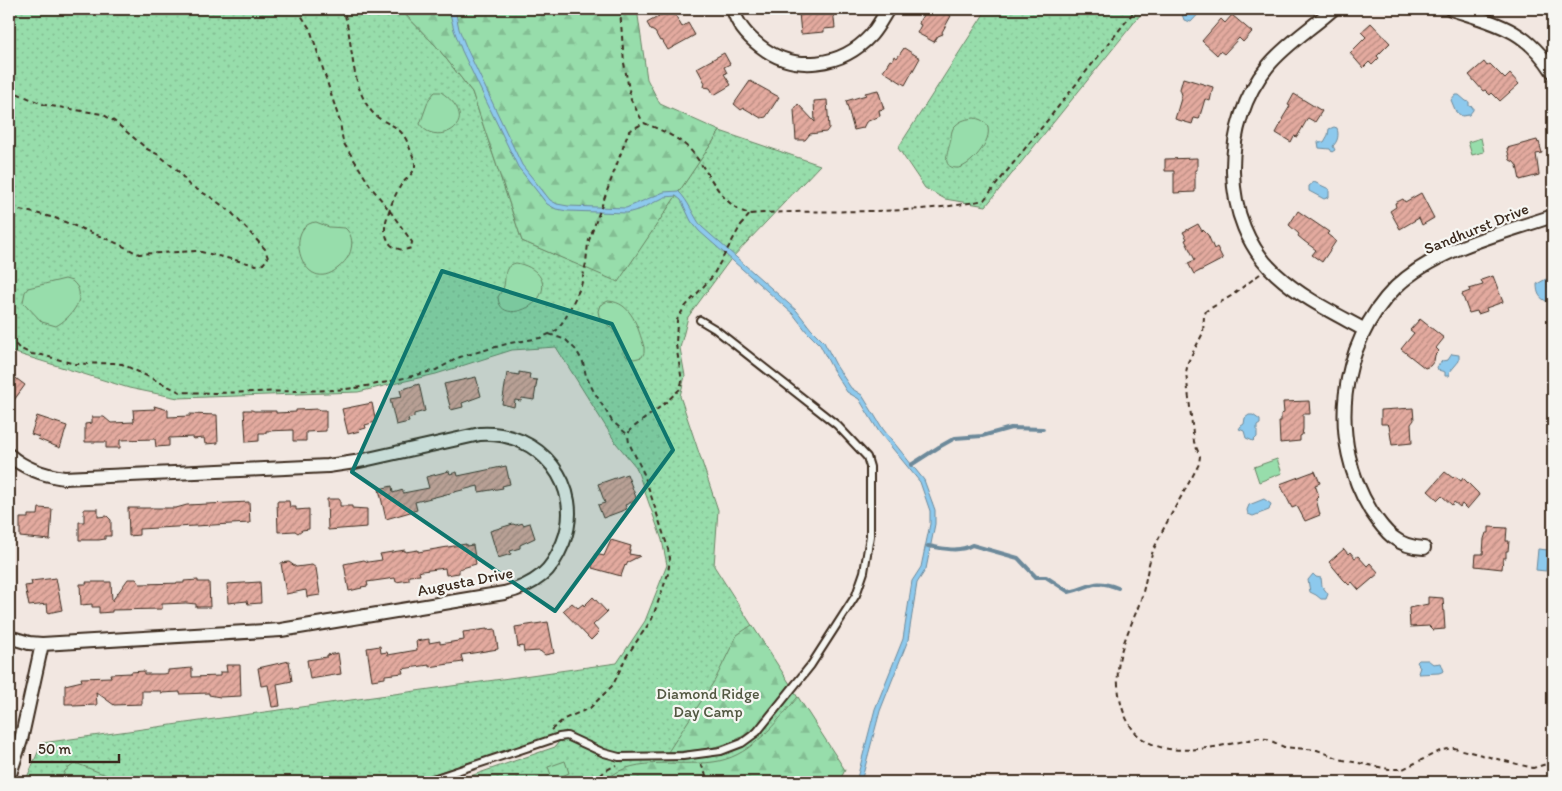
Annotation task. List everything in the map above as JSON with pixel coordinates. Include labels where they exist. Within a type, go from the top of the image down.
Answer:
[{"type":"street","points":[[733,9],[741,27],[766,51],[788,60],[813,64],[828,62],[843,56],[859,46],[875,30],[888,9]]},
{"type":"street","points":[[1333,9],[1290,44],[1268,66],[1251,93],[1240,123],[1233,161],[1234,190],[1237,206],[1248,235],[1269,267],[1297,292],[1366,330]]},
{"type":"street","points":[[1451,9],[1498,24],[1518,33],[1540,54],[1553,72]]},
{"type":"street","name":"Sandhurst Drive","points":[[1424,548],[1411,547],[1398,542],[1380,524],[1360,489],[1351,465],[1345,426],[1345,396],[1350,368],[1359,342],[1387,297],[1409,276],[1424,266],[1460,248],[1553,216]]},
{"type":"street","name":"Augusta Drive","points":[[9,455],[22,465],[39,473],[64,478],[289,469],[356,462],[480,434],[501,434],[526,442],[547,459],[562,482],[568,508],[565,536],[559,552],[550,566],[532,582],[504,593],[282,630],[42,644],[29,643],[9,637]]},
{"type":"street","points":[[9,777],[22,740],[42,644]]},
{"type":"lane","points":[[424,782],[544,741],[567,736],[604,753],[626,757],[698,755],[721,751],[742,743],[756,732],[772,715],[811,665],[856,595],[864,572],[870,536],[870,467],[867,457],[837,425],[820,411],[715,329],[700,320]]},
{"type":"path","points":[[297,9],[310,29],[340,122],[343,142],[371,187],[390,211],[412,242],[411,248],[400,250],[391,246],[385,229],[390,211],[396,194],[410,176],[415,164],[406,137],[400,130],[376,116],[362,96],[357,84],[347,20],[343,9]]},
{"type":"path","points":[[620,9],[624,63],[631,100],[644,123],[666,132],[692,151],[725,199],[736,209],[750,214],[907,209],[961,205],[984,200],[1136,9]]},
{"type":"path","points":[[9,90],[45,105],[102,114],[114,121],[147,149],[159,155],[179,172],[189,185],[212,198],[231,212],[265,249],[268,258],[263,264],[256,265],[197,251],[139,254],[55,218],[35,212],[9,208]]},
{"type":"path","points":[[9,338],[19,348],[30,354],[42,355],[75,364],[114,363],[135,370],[168,388],[180,392],[214,393],[355,388],[436,370],[460,357],[510,343],[540,338],[557,330],[566,317],[581,286],[588,243],[629,131],[644,123]]},
{"type":"path","points":[[544,741],[557,724],[590,708],[613,685],[626,657],[652,619],[668,574],[670,558],[644,474],[629,443],[628,435],[630,430],[680,389],[682,381],[676,345],[677,320],[684,308],[712,277],[732,238],[750,214]]},
{"type":"path","points":[[1269,267],[1206,311],[1202,333],[1188,362],[1186,373],[1194,442],[1200,456],[1199,464],[1153,552],[1142,598],[1120,654],[1118,673],[1121,703],[1130,726],[1136,734],[1159,747],[1180,750],[1197,749],[1258,738],[1266,739],[1284,747],[1317,750],[1343,760],[1389,769],[1403,769],[1442,750],[1454,748],[1533,768],[1553,762]]},
{"type":"path","points":[[549,334],[566,340],[576,350],[583,362],[586,376],[597,398],[612,421],[628,435]]},
{"type":"path","points":[[698,755],[709,782]]},
{"type":"path","points":[[594,782],[605,771],[626,757]]},
{"type":"highlighted area","points":[[442,271],[612,324],[673,450],[555,611],[352,472]]},
{"type":"green space","name":"Diamond Ridge Day Camp","points":[[9,9],[400,9],[437,47],[472,92],[522,241],[618,281],[720,131],[820,165],[730,260],[688,317],[680,348],[685,376],[680,396],[718,510],[714,566],[844,770],[839,782],[453,782],[555,747],[566,731],[409,782],[25,782],[42,743],[617,663],[645,621],[667,565],[662,540],[636,467],[616,443],[556,347],[512,350],[436,374],[358,392],[178,398],[129,388],[9,351]]},
{"type":"green space","points":[[400,9],[637,9],[647,79],[660,104],[720,131],[618,282],[522,241],[472,92],[437,47]]},
{"type":"green space","points":[[987,9],[1145,9],[986,206],[945,199],[925,188],[898,148]]},
{"type":"green space","points":[[435,92],[441,92],[454,104],[459,114],[458,123],[453,129],[445,133],[436,134],[427,131],[420,124],[429,99]]},
{"type":"green space","points":[[974,118],[984,122],[988,128],[988,137],[984,146],[963,167],[951,167],[947,162],[947,155],[953,129],[960,122]]},
{"type":"green space","points":[[1481,138],[1484,152],[1472,155],[1468,142]]},
{"type":"green space","points":[[316,222],[329,227],[345,228],[352,240],[352,246],[346,259],[338,268],[326,275],[315,274],[307,267],[301,257],[300,235],[306,226]]},
{"type":"green space","points":[[516,263],[535,271],[542,280],[543,286],[542,292],[533,304],[515,312],[503,309],[498,297],[504,287],[507,269]]},
{"type":"green space","points":[[65,279],[72,281],[77,287],[79,299],[76,306],[67,318],[56,326],[42,322],[23,302],[25,292],[28,288]]},
{"type":"green space","points":[[608,301],[616,302],[623,306],[633,317],[644,347],[642,357],[634,359],[626,356],[615,332],[599,316],[600,305]]},
{"type":"green space","points":[[1277,459],[1282,473],[1259,482],[1254,467]]},
{"type":"green space","name":"Diamond Ridge Day Camp","points":[[752,625],[790,684],[763,720],[738,739],[716,747],[668,752],[715,680],[737,635]]},
{"type":"green space","points":[[798,697],[845,770],[839,782],[608,782],[608,779],[619,771],[631,767],[661,763],[706,763],[719,761],[743,752],[763,736]]},
{"type":"green space","points":[[565,761],[569,773],[553,780],[548,767]]},
{"type":"green space","points":[[74,764],[106,775],[111,782],[61,782],[65,771]]},
{"type":"water","points":[[449,9],[455,9],[459,29],[467,49],[522,165],[550,200],[557,204],[568,206],[626,208],[664,192],[678,191],[702,227],[797,311],[824,342],[851,388],[862,395],[883,429],[924,480],[935,510],[935,524],[926,569],[917,583],[908,640],[880,711],[861,782],[856,782],[875,709],[903,639],[912,581],[921,567],[930,524],[930,511],[920,482],[879,432],[859,399],[847,392],[820,345],[793,314],[699,231],[691,221],[681,200],[676,196],[665,197],[641,209],[627,213],[567,211],[556,209],[547,204],[518,167],[462,51]]},
{"type":"water","points":[[1185,9],[1203,9],[1191,22],[1184,20],[1182,14]]},
{"type":"water","points":[[1455,95],[1459,95],[1469,102],[1469,106],[1473,107],[1469,115],[1462,116],[1456,112],[1451,100]]},
{"type":"water","points":[[1337,128],[1338,133],[1337,140],[1333,146],[1335,150],[1332,152],[1330,149],[1319,148],[1318,142],[1324,142],[1329,129]]},
{"type":"water","points":[[1314,182],[1329,189],[1329,197],[1324,199],[1309,191],[1309,186]]},
{"type":"water","points":[[1546,279],[1548,280],[1548,288],[1553,288],[1550,291],[1553,298],[1549,302],[1539,295],[1537,290],[1537,284]]},
{"type":"water","points":[[1452,354],[1459,355],[1459,361],[1449,373],[1449,376],[1445,376],[1445,372],[1438,370],[1437,367],[1442,361],[1448,360]]},
{"type":"water","points":[[1253,415],[1260,420],[1260,424],[1257,426],[1257,437],[1253,441],[1246,438],[1244,431],[1239,429],[1244,424],[1245,418]]},
{"type":"water","points":[[1264,499],[1271,504],[1269,510],[1253,516],[1248,514],[1249,505]]},
{"type":"water","points":[[1538,549],[1548,550],[1546,571],[1536,570]]},
{"type":"water","points":[[1313,574],[1321,578],[1322,586],[1328,594],[1326,599],[1321,599],[1310,592],[1308,580]]},
{"type":"water","points":[[1419,660],[1428,660],[1433,664],[1441,663],[1444,671],[1419,674],[1420,667],[1417,662]]},
{"type":"building","points":[[672,9],[682,27],[688,23],[695,35],[668,50],[647,23]]},
{"type":"building","points":[[807,9],[833,9],[835,28],[824,29],[824,32],[801,34],[799,13],[807,12]]},
{"type":"building","points":[[927,9],[939,9],[951,16],[942,32],[943,34],[938,36],[934,42],[917,33],[921,25],[919,24],[920,20]]},
{"type":"building","points":[[1232,15],[1252,32],[1243,42],[1239,38],[1224,54],[1220,51],[1217,55],[1202,41],[1221,19],[1225,23]]},
{"type":"building","points":[[1371,23],[1390,43],[1377,56],[1379,58],[1372,65],[1369,62],[1363,68],[1350,53],[1366,37],[1361,32]]},
{"type":"building","points":[[904,48],[920,58],[905,85],[883,71],[890,60],[892,61],[894,56],[897,58]]},
{"type":"building","points":[[724,53],[730,64],[724,67],[727,73],[724,74],[731,85],[714,95],[710,88],[704,87],[705,83],[697,68]]},
{"type":"building","points":[[1484,62],[1487,66],[1490,64],[1505,79],[1510,74],[1519,84],[1500,101],[1492,93],[1490,95],[1485,90],[1483,91],[1469,75]]},
{"type":"building","points":[[1183,78],[1213,87],[1210,101],[1205,99],[1199,119],[1194,118],[1192,124],[1175,119],[1182,95],[1180,89]]},
{"type":"building","points":[[750,81],[779,97],[766,117],[761,118],[744,108],[741,110],[734,104]]},
{"type":"building","points":[[878,90],[884,109],[879,110],[880,116],[866,122],[863,128],[854,130],[846,101]]},
{"type":"building","points":[[1294,94],[1322,111],[1315,122],[1308,118],[1297,137],[1294,136],[1291,142],[1276,133]]},
{"type":"building","points":[[827,100],[829,128],[826,132],[810,134],[805,140],[796,140],[794,110],[798,104],[815,122],[814,101]]},
{"type":"building","points":[[1537,140],[1542,153],[1536,154],[1539,175],[1520,180],[1517,166],[1510,160],[1507,148]]},
{"type":"building","points":[[1197,158],[1195,192],[1174,193],[1174,171],[1165,171],[1165,159]]},
{"type":"building","points":[[1421,193],[1434,218],[1422,225],[1419,218],[1400,229],[1390,211],[1396,207],[1395,203],[1403,199],[1405,202]]},
{"type":"building","points":[[1298,211],[1329,232],[1327,234],[1336,241],[1322,262],[1312,255],[1316,250],[1298,236],[1299,234],[1289,225]]},
{"type":"building","points":[[1198,224],[1202,231],[1208,235],[1214,249],[1217,247],[1223,259],[1194,274],[1188,263],[1195,260],[1183,232]]},
{"type":"building","points":[[1493,276],[1503,302],[1486,308],[1487,311],[1478,314],[1477,311],[1469,313],[1462,294],[1470,291],[1469,289],[1483,285],[1481,280]]},
{"type":"building","points":[[1420,319],[1444,338],[1436,348],[1439,351],[1435,355],[1434,361],[1425,368],[1401,349],[1414,333],[1410,330]]},
{"type":"building","points":[[519,372],[530,374],[529,379],[537,380],[534,400],[522,398],[521,401],[515,400],[514,407],[502,404],[507,373],[519,375]]},
{"type":"building","points":[[9,373],[25,385],[9,407]]},
{"type":"building","points":[[476,377],[481,396],[462,403],[463,407],[451,410],[444,384]]},
{"type":"building","points":[[419,384],[425,411],[414,414],[414,417],[408,419],[409,422],[396,425],[390,399],[402,397],[400,390]]},
{"type":"building","points":[[1309,401],[1310,414],[1303,414],[1303,429],[1300,441],[1280,443],[1279,421],[1281,421],[1281,414],[1284,413],[1283,402]]},
{"type":"building","points":[[372,403],[376,422],[365,425],[366,428],[360,431],[348,434],[342,409]]},
{"type":"building","points":[[154,406],[168,410],[168,417],[190,416],[190,414],[217,415],[218,443],[205,444],[204,438],[169,438],[169,446],[156,447],[155,439],[120,440],[120,448],[106,448],[106,442],[85,442],[85,424],[92,423],[92,417],[104,417],[111,423],[134,422],[133,410],[155,409]]},
{"type":"building","points":[[1413,408],[1414,420],[1411,424],[1412,443],[1392,445],[1389,426],[1381,424],[1381,410]]},
{"type":"building","points":[[244,410],[276,411],[276,413],[326,410],[326,431],[306,432],[306,441],[293,441],[293,430],[266,431],[266,433],[259,433],[259,441],[246,442]]},
{"type":"building","points":[[37,416],[67,426],[60,448],[31,434]]},
{"type":"building","points":[[506,466],[510,484],[502,486],[503,488],[479,492],[478,486],[415,502],[417,510],[386,519],[379,489],[392,486],[393,493],[403,490],[403,493],[429,488],[426,477],[449,471],[450,474],[457,472],[458,476]]},
{"type":"building","points":[[1315,471],[1320,483],[1315,485],[1319,496],[1316,499],[1320,515],[1305,521],[1297,506],[1292,508],[1280,484]]},
{"type":"building","points":[[1445,472],[1461,481],[1463,478],[1478,493],[1479,495],[1467,509],[1462,504],[1460,507],[1454,502],[1452,505],[1442,496],[1438,500],[1428,491]]},
{"type":"building","points":[[627,474],[637,500],[625,505],[627,509],[603,518],[598,505],[605,503],[598,484]]},
{"type":"building","points":[[327,499],[340,499],[340,506],[367,509],[367,527],[328,530]]},
{"type":"building","points":[[277,501],[289,501],[290,507],[296,507],[296,510],[309,509],[309,529],[298,533],[295,531],[278,532]]},
{"type":"building","points":[[249,502],[250,523],[139,529],[139,535],[129,536],[128,508],[176,508],[187,505]]},
{"type":"building","points":[[39,508],[52,509],[50,540],[20,537],[20,518],[28,518],[28,515],[38,515]]},
{"type":"building","points":[[84,509],[98,509],[98,517],[107,516],[111,520],[111,536],[105,536],[105,539],[99,540],[79,540],[79,522],[84,522]]},
{"type":"building","points":[[523,523],[523,525],[530,523],[535,538],[520,545],[520,548],[510,551],[511,554],[498,558],[490,531]]},
{"type":"building","points":[[1489,527],[1507,528],[1506,541],[1509,541],[1508,551],[1506,551],[1506,558],[1503,558],[1502,569],[1475,566],[1476,554],[1483,554],[1484,539],[1486,533],[1489,533]]},
{"type":"building","points":[[611,540],[631,546],[629,554],[640,556],[625,565],[621,576],[592,568],[596,554],[604,556]]},
{"type":"building","points":[[466,544],[466,546],[473,545],[476,564],[459,569],[459,573],[446,575],[445,568],[422,571],[419,572],[420,575],[409,576],[409,580],[396,582],[395,578],[367,582],[368,586],[349,591],[344,564],[364,560],[368,562],[382,560],[380,554],[405,550],[405,552],[418,550],[418,552]]},
{"type":"building","points":[[1344,549],[1355,558],[1358,556],[1367,566],[1370,563],[1379,573],[1359,590],[1352,582],[1349,585],[1329,562]]},
{"type":"building","points":[[289,562],[296,567],[312,565],[316,568],[320,595],[307,597],[306,590],[286,594],[281,563]]},
{"type":"building","points":[[56,578],[62,610],[48,613],[47,604],[29,606],[25,586],[32,585],[31,581]]},
{"type":"building","points":[[128,579],[136,579],[140,584],[184,583],[184,581],[198,580],[198,582],[209,582],[210,607],[196,607],[196,604],[186,603],[162,604],[162,609],[112,610],[112,612],[99,613],[99,607],[92,607],[92,604],[81,605],[80,584],[87,584],[86,582],[111,582],[112,601]]},
{"type":"building","points":[[260,582],[261,603],[248,604],[247,601],[228,603],[227,584]]},
{"type":"building","points":[[593,597],[607,612],[593,625],[599,632],[591,640],[563,611],[572,603],[578,608],[583,604],[584,606]]},
{"type":"building","points":[[1428,597],[1443,598],[1445,629],[1433,630],[1429,626],[1410,627],[1409,608],[1428,604]]},
{"type":"building","points":[[548,622],[554,653],[545,655],[540,651],[524,652],[523,646],[518,647],[515,627]]},
{"type":"building","points":[[495,629],[498,649],[461,655],[463,662],[402,669],[403,673],[385,675],[385,678],[372,680],[367,648],[380,646],[381,653],[387,652],[388,655],[417,650],[416,641],[429,639],[429,643],[440,641],[440,644],[464,640],[463,632]]},
{"type":"building","points":[[338,653],[341,674],[310,679],[307,660]]},
{"type":"building","points":[[289,661],[292,681],[277,684],[280,706],[272,707],[268,685],[261,686],[258,668]]},
{"type":"building","points":[[226,665],[240,665],[241,696],[220,697],[209,695],[209,693],[180,694],[180,692],[142,691],[142,704],[114,705],[96,692],[97,705],[73,706],[73,704],[65,704],[65,685],[82,681],[81,678],[111,677],[110,674],[144,671],[144,674],[163,674],[168,673],[168,670],[192,668],[192,677],[220,676],[220,672],[227,672]]},
{"type":"waterway","points":[[911,465],[955,438],[982,436],[1011,428],[1043,429]]},
{"type":"waterway","points":[[928,546],[961,549],[972,545],[1018,558],[1036,577],[1046,577],[1069,592],[1093,584],[1103,584],[1118,588]]}]
